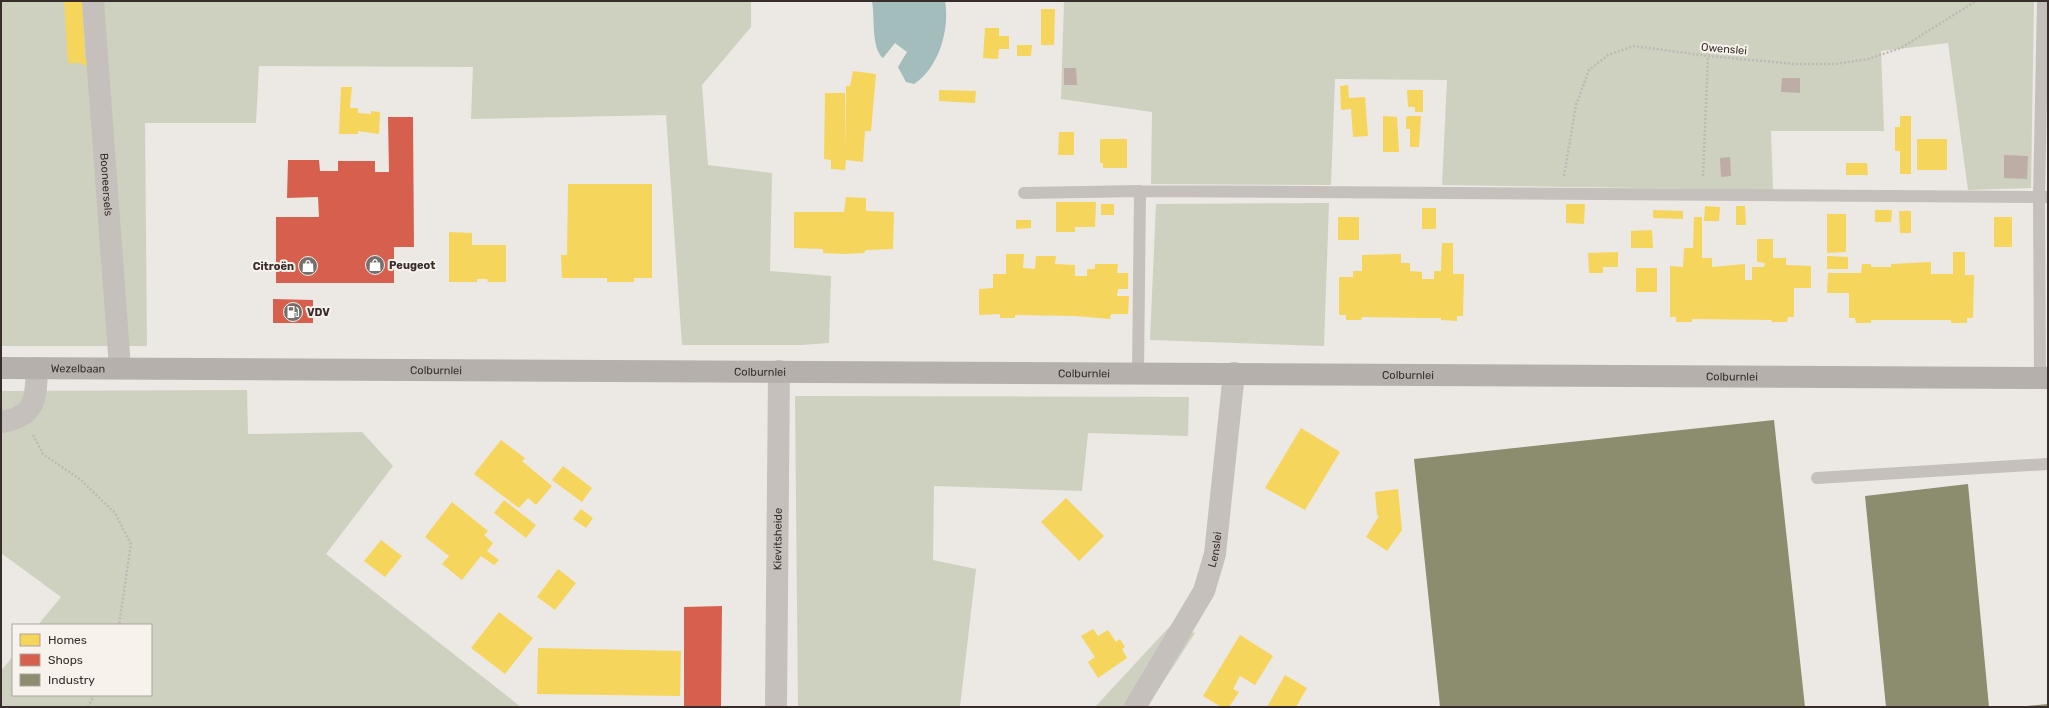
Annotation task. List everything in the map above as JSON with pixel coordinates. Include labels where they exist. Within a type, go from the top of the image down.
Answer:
[{"type":"street","name":"Booneersels","points":[[93,1],[120,368]]},
{"type":"street","name":"Wezelbaan","points":[[1,368],[120,368]]},
{"type":"street","name":"Wezelbaan","points":[[24,416],[35,400],[37,368]]},
{"type":"street","name":"Colburnlei","points":[[120,368],[2044,378]]},
{"type":"street","name":"Kievitsheide","points":[[776,707],[779,371]]},
{"type":"street","name":"Lenslei","points":[[1135,707],[1204,591],[1215,554],[1234,373]]},
{"type":"street","points":[[1,422],[24,416]]},
{"type":"lane","points":[[2043,1],[2044,378]]},
{"type":"lane","points":[[1024,193],[1140,191],[1561,195],[2044,197]]},
{"type":"lane","points":[[1138,374],[1140,191]]},
{"type":"lane","points":[[1817,478],[2048,464]]},
{"type":"path","name":"Owenslei","points":[[1561,195],[1576,105],[1589,70],[1608,55],[1634,46],[1708,56],[1795,64],[1835,64],[1868,59],[1901,48],[1976,1]]},
{"type":"path","points":[[1703,195],[1708,56]]},
{"type":"path","points":[[24,416],[43,454],[80,480],[115,513],[131,544],[118,624]]},
{"type":"path","points":[[88,707],[94,696]]},
{"type":"green space","points":[[1,1],[751,1],[751,27],[702,85],[708,165],[772,173],[770,271],[831,276],[829,343],[802,345],[682,345],[666,115],[471,119],[473,67],[259,66],[256,123],[145,123],[147,346],[2,346]]},
{"type":"green space","points":[[1064,1],[2034,1],[2031,188],[1968,190],[1948,43],[1881,51],[1884,131],[1771,131],[1773,190],[1442,185],[1447,80],[1335,79],[1331,185],[1151,184],[1152,112],[1061,99]]},
{"type":"green space","points":[[1329,203],[1324,346],[1150,340],[1156,204]]},
{"type":"green space","points":[[247,390],[248,434],[362,432],[393,466],[326,554],[521,707],[1,707],[1,671],[12,657],[12,696],[152,696],[152,624],[39,624],[61,597],[1,553],[1,391]]},
{"type":"green space","points":[[795,396],[1189,397],[1188,436],[1088,433],[1082,491],[934,486],[933,560],[976,569],[960,707],[798,707]]},
{"type":"green space","points":[[1170,626],[1195,633],[1147,707],[1095,707]]},
{"type":"water","points":[[872,1],[945,1],[946,24],[941,47],[930,68],[923,77],[914,84],[906,82],[898,67],[907,52],[895,43],[883,58],[879,53],[875,40]]},
{"type":"building: Homes","points":[[64,1],[82,1],[85,58],[89,61],[85,66],[81,63],[68,63]]},
{"type":"building: Homes","points":[[1041,9],[1055,9],[1054,45],[1041,45]]},
{"type":"building: Homes","points":[[985,28],[999,28],[999,36],[1009,36],[1009,49],[999,49],[998,59],[983,58]]},
{"type":"building: Homes","points":[[1017,45],[1032,45],[1031,56],[1017,56]]},
{"type":"building: Homes","points":[[853,71],[876,74],[871,131],[865,131],[863,162],[846,160],[845,170],[831,169],[831,160],[824,159],[825,93],[845,93],[846,154],[846,86],[850,86]]},
{"type":"building: Homes","points":[[1348,85],[1349,98],[1365,97],[1368,136],[1353,137],[1351,109],[1341,110],[1340,86]]},
{"type":"building: Homes","points":[[341,87],[352,87],[350,108],[358,108],[358,113],[371,114],[371,111],[380,112],[379,134],[358,131],[358,134],[339,134]]},
{"type":"building: Homes","points":[[939,90],[976,91],[975,103],[939,101]]},
{"type":"building: Homes","points":[[1407,90],[1423,90],[1423,112],[1415,112],[1415,107],[1408,107]]},
{"type":"building: Homes","points":[[1383,116],[1397,117],[1399,152],[1383,152]]},
{"type":"building: Homes","points":[[1421,116],[1419,147],[1410,147],[1410,129],[1406,129],[1406,117]]},
{"type":"building: Homes","points":[[1900,116],[1911,116],[1911,174],[1900,174],[1900,151],[1895,151],[1895,127],[1900,127]]},
{"type":"building: Homes","points":[[1059,132],[1074,132],[1074,155],[1058,155]]},
{"type":"building: Homes","points":[[1100,139],[1127,139],[1127,168],[1103,168],[1103,163],[1100,163]]},
{"type":"building: Homes","points":[[1917,139],[1947,139],[1947,170],[1917,170]]},
{"type":"building: Homes","points":[[1846,163],[1867,163],[1868,175],[1846,175]]},
{"type":"building: Homes","points":[[568,184],[652,184],[652,278],[634,278],[634,282],[607,282],[607,278],[562,278],[561,255],[567,255]]},
{"type":"building: Homes","points":[[846,197],[866,198],[866,211],[894,212],[893,249],[866,250],[864,253],[844,254],[823,253],[823,249],[794,248],[794,212],[844,212]]},
{"type":"building: Homes","points":[[1056,202],[1096,202],[1095,227],[1075,227],[1075,232],[1056,232]]},
{"type":"building: Homes","points":[[1101,204],[1114,204],[1114,215],[1101,215]]},
{"type":"building: Homes","points":[[1566,204],[1585,204],[1584,224],[1566,223]]},
{"type":"building: Homes","points":[[1705,206],[1720,207],[1719,221],[1704,221]]},
{"type":"building: Homes","points":[[1736,206],[1745,206],[1746,225],[1736,225]]},
{"type":"building: Homes","points":[[1422,208],[1436,208],[1436,229],[1422,229]]},
{"type":"building: Homes","points":[[1653,210],[1683,211],[1683,219],[1653,218]]},
{"type":"building: Homes","points":[[1875,210],[1892,210],[1891,222],[1875,222]]},
{"type":"building: Homes","points":[[1899,211],[1911,211],[1911,233],[1900,233]]},
{"type":"building: Homes","points":[[1827,214],[1846,214],[1846,252],[1827,253]]},
{"type":"building: Homes","points":[[1338,217],[1359,217],[1359,240],[1338,240]]},
{"type":"building: Homes","points":[[1694,217],[1702,217],[1702,258],[1712,258],[1712,267],[1745,264],[1745,280],[1752,280],[1752,267],[1764,267],[1765,263],[1757,262],[1757,239],[1773,239],[1773,258],[1786,258],[1786,265],[1811,266],[1811,288],[1794,288],[1794,317],[1788,317],[1787,322],[1771,322],[1772,320],[1692,319],[1692,322],[1676,322],[1676,317],[1670,317],[1670,266],[1683,267],[1684,248],[1693,248]]},
{"type":"building: Homes","points":[[1994,217],[2012,217],[2012,247],[1994,247]]},
{"type":"building: Homes","points":[[1016,220],[1031,220],[1031,228],[1016,229]]},
{"type":"building: Homes","points":[[1652,230],[1653,248],[1631,248],[1631,231]]},
{"type":"building: Homes","points":[[449,232],[472,233],[472,245],[506,245],[506,282],[488,282],[487,279],[477,279],[477,282],[449,282]]},
{"type":"building: Homes","points":[[1442,243],[1453,243],[1453,274],[1464,274],[1463,316],[1457,316],[1457,321],[1441,320],[1441,318],[1362,317],[1361,320],[1346,320],[1346,315],[1339,315],[1339,277],[1353,277],[1353,271],[1362,271],[1362,255],[1401,254],[1401,263],[1410,263],[1410,271],[1422,272],[1422,279],[1434,279],[1434,271],[1441,271]]},
{"type":"building: Homes","points":[[1618,252],[1618,267],[1603,267],[1603,273],[1589,273],[1588,253]]},
{"type":"building: Homes","points":[[1953,252],[1965,252],[1965,275],[1974,275],[1973,318],[1967,318],[1967,323],[1951,323],[1951,320],[1871,320],[1871,323],[1856,323],[1855,318],[1849,318],[1849,293],[1827,293],[1828,273],[1861,273],[1862,264],[1871,264],[1871,267],[1891,267],[1891,264],[1931,262],[1931,274],[1953,274]]},
{"type":"building: Homes","points":[[1006,254],[1024,254],[1023,268],[1035,269],[1036,256],[1056,256],[1055,264],[1075,265],[1075,276],[1087,276],[1087,269],[1095,269],[1095,264],[1118,264],[1117,273],[1128,273],[1128,289],[1118,289],[1117,296],[1129,296],[1128,314],[1111,314],[1110,319],[1075,316],[1015,315],[1015,318],[1000,318],[1000,314],[979,315],[979,289],[993,288],[993,274],[1006,274]]},
{"type":"building: Homes","points":[[1827,256],[1848,257],[1848,269],[1827,269]]},
{"type":"building: Homes","points":[[1636,268],[1657,268],[1657,292],[1636,292]]},
{"type":"building: Homes","points":[[1301,428],[1340,452],[1305,510],[1265,488]]},
{"type":"building: Homes","points":[[501,440],[525,458],[522,461],[552,486],[536,505],[528,498],[519,508],[474,474]]},
{"type":"building: Homes","points":[[563,466],[592,488],[582,502],[552,480]]},
{"type":"building: Homes","points":[[1398,489],[1402,530],[1387,551],[1366,537],[1379,516],[1377,515],[1375,492]]},
{"type":"building: Homes","points":[[1066,498],[1104,536],[1079,561],[1041,522]]},
{"type":"building: Homes","points":[[504,500],[536,525],[526,538],[494,513]]},
{"type":"building: Homes","points":[[452,502],[488,531],[484,535],[493,543],[487,551],[499,560],[494,565],[481,556],[462,580],[442,564],[449,556],[425,537]]},
{"type":"building: Homes","points":[[581,509],[593,518],[586,528],[573,519]]},
{"type":"building: Homes","points":[[381,540],[402,556],[385,577],[364,561]]},
{"type":"building: Homes","points":[[558,569],[576,583],[555,610],[537,597]]},
{"type":"building: Homes","points":[[499,612],[533,638],[505,674],[471,648]]},
{"type":"building: Homes","points":[[1093,629],[1098,636],[1108,630],[1116,642],[1120,639],[1125,647],[1122,649],[1127,658],[1098,678],[1088,662],[1095,657],[1081,636]]},
{"type":"building: Homes","points":[[1240,635],[1273,656],[1255,685],[1240,676],[1233,689],[1239,692],[1229,707],[1221,707],[1203,696]]},
{"type":"building: Homes","points":[[538,648],[681,651],[680,696],[537,694]]},
{"type":"building: Homes","points":[[1285,675],[1307,688],[1296,707],[1267,707]]},
{"type":"building: Shops","points":[[388,117],[413,117],[414,247],[394,247],[394,283],[276,283],[276,217],[319,217],[318,197],[287,198],[288,160],[319,160],[320,171],[338,171],[338,161],[375,161],[375,172],[389,172]]},
{"type":"building: Shops","points":[[273,299],[313,300],[313,323],[273,323]]},
{"type":"building: Shops","points":[[722,606],[721,707],[684,707],[684,607]]},
{"type":"building: Industry","points":[[1774,420],[1805,707],[1440,707],[1414,459]]},
{"type":"building: Industry","points":[[1968,484],[1989,707],[1886,707],[1865,496]]},
{"type":"building: Industry","points":[[2048,704],[2048,707],[2027,707],[2027,706]]},
{"type":"building: Other","points":[[1064,68],[1076,68],[1077,85],[1064,85]]},
{"type":"building: Other","points":[[1782,78],[1800,78],[1800,93],[1781,92]]},
{"type":"building: Other","points":[[2004,155],[2028,156],[2027,179],[2004,178]]},
{"type":"building: Other","points":[[1730,157],[1731,176],[1721,177],[1720,158]]},
{"type":"place","name":"Peugeot","points":[[375,265]]},
{"type":"place","name":"Citroën","points":[[308,266]]},
{"type":"place","name":"VDV","points":[[293,312]]}]
